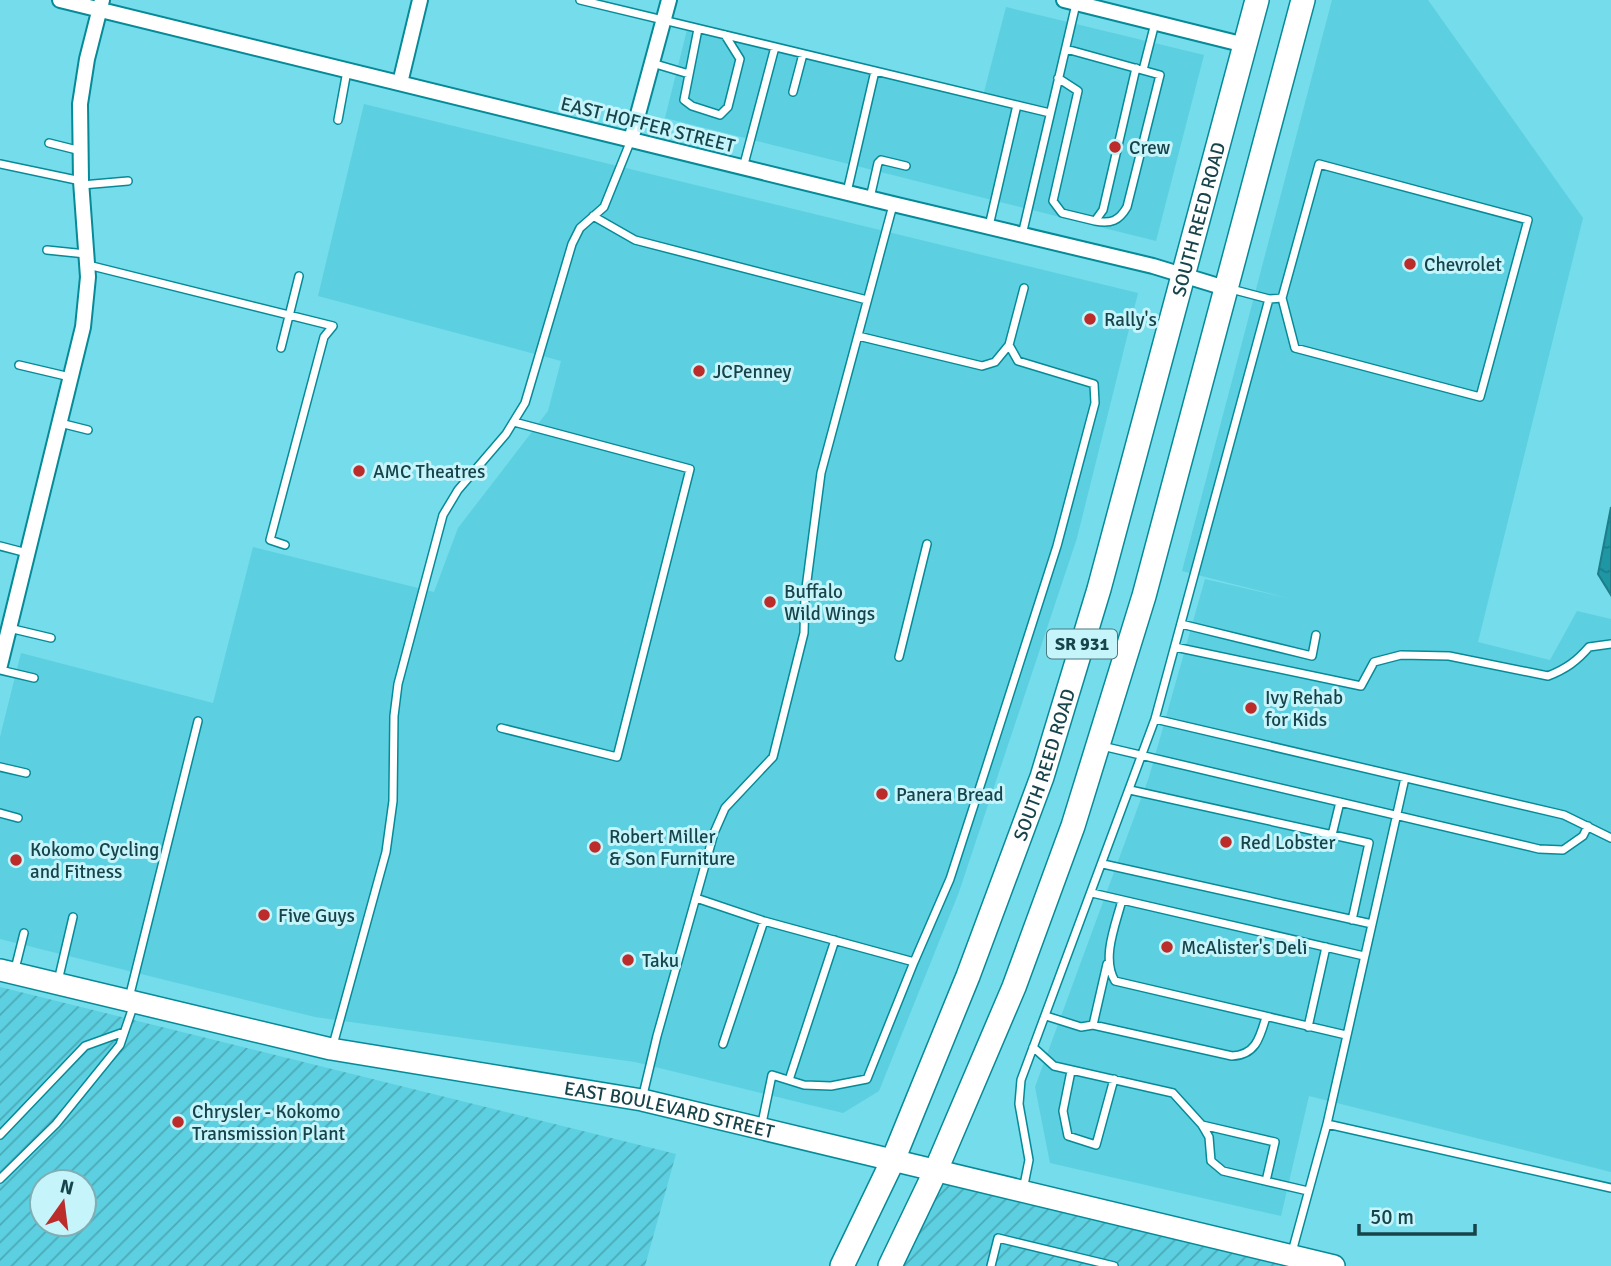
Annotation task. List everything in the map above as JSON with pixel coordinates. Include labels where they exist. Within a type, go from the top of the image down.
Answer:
[{"type":"main road","name":"SOUTH REED ROAD","points":[[842,1266],[893,1160],[968,976],[1042,777],[1099,589],[1257,0]]},
{"type":"main road","name":"SR 931","points":[[890,1266],[936,1170],[1014,987],[1073,826],[1144,596],[1303,0]]},
{"type":"main road","name":"EAST BOULEVARD STREET","points":[[7,972],[331,1049],[642,1100],[1334,1266]]},
{"type":"street","name":"EAST HOFFER STREET","points":[[60,0],[100,5],[347,70],[1183,274],[1225,288]]},
{"type":"street","points":[[400,83],[420,0]]},
{"type":"street","points":[[631,140],[669,0]]},
{"type":"street","points":[[1070,2],[1245,44]]},
{"type":"street","points":[[0,668],[83,327],[87,259],[80,104],[86,59],[100,5]]},
{"type":"lane","points":[[580,0],[1050,113]]},
{"type":"lane","points":[[1022,235],[1066,48],[1070,2]]},
{"type":"lane","points":[[1095,221],[1103,210],[1139,69],[1156,23]]},
{"type":"lane","points":[[698,29],[684,100],[692,106],[720,115],[728,107],[740,59],[725,36]]},
{"type":"lane","points":[[743,168],[775,47]]},
{"type":"lane","points":[[1058,78],[1077,91],[1053,201],[1062,213],[1108,223],[1121,218],[1127,207],[1160,75],[1066,48]]},
{"type":"lane","points":[[793,92],[803,54]]},
{"type":"lane","points":[[652,63],[689,74]]},
{"type":"lane","points":[[338,120],[347,70]]},
{"type":"lane","points":[[846,193],[874,71]]},
{"type":"lane","points":[[989,227],[1017,105]]},
{"type":"lane","points":[[331,1049],[386,852],[393,801],[394,716],[398,684],[443,515],[458,490],[506,434],[525,403],[572,244],[580,228],[604,207],[631,140]]},
{"type":"lane","points":[[48,143],[81,151]]},
{"type":"lane","points":[[870,198],[881,160],[906,166]]},
{"type":"lane","points":[[0,163],[82,183],[128,181]]},
{"type":"lane","points":[[1319,163],[1528,220],[1480,397],[1295,348],[1283,298],[1319,163]]},
{"type":"lane","points":[[642,1100],[657,1036],[715,833],[725,808],[773,757],[804,633],[805,596],[821,473],[893,204]]},
{"type":"lane","points":[[593,216],[635,240],[867,300]]},
{"type":"lane","points":[[47,250],[333,326],[324,337],[270,540],[285,545]]},
{"type":"lane","points":[[281,348],[299,276]]},
{"type":"lane","points":[[858,336],[982,366],[995,362],[1010,345],[1024,288]]},
{"type":"lane","points":[[1225,288],[1269,299],[1283,298]]},
{"type":"lane","points":[[1023,1191],[1030,1160],[1019,1104],[1021,1080],[1155,719],[1269,299]]},
{"type":"lane","points":[[761,1128],[772,1074],[804,1085],[831,1086],[867,1079],[950,879],[1057,546],[1095,403],[1094,384],[1018,361],[1010,345]]},
{"type":"lane","points":[[19,365],[71,377]]},
{"type":"lane","points":[[501,728],[617,757],[690,469],[514,422]]},
{"type":"lane","points":[[60,423],[88,430]]},
{"type":"lane","points":[[899,657],[927,544]]},
{"type":"lane","points":[[0,545],[27,553]]},
{"type":"lane","points":[[1181,624],[1312,656],[1316,635]]},
{"type":"lane","points":[[9,628],[51,638]]},
{"type":"lane","points":[[1175,647],[1361,687],[1374,662],[1401,654],[1449,656],[1548,676],[1577,661],[1589,647],[1611,644]]},
{"type":"lane","points":[[0,668],[34,678]]},
{"type":"lane","points":[[1155,719],[1564,815],[1611,838]]},
{"type":"lane","points":[[0,1179],[55,1124],[120,1045],[198,721]]},
{"type":"lane","points":[[1098,745],[1550,849],[1563,850],[1583,836],[1588,826]]},
{"type":"lane","points":[[0,767],[26,773]]},
{"type":"lane","points":[[1290,1256],[1327,1124],[1405,778]]},
{"type":"lane","points":[[1130,790],[1369,843],[1352,920]]},
{"type":"lane","points":[[1332,835],[1340,802]]},
{"type":"lane","points":[[0,813],[18,818]]},
{"type":"lane","points":[[1103,864],[1371,924]]},
{"type":"lane","points":[[1091,893],[1364,956]]},
{"type":"lane","points":[[696,898],[764,921],[914,962]]},
{"type":"lane","points":[[1093,1025],[1122,900]]},
{"type":"lane","points":[[57,984],[73,917]]},
{"type":"lane","points":[[723,1044],[764,921]]},
{"type":"lane","points":[[7,972],[24,933]]},
{"type":"lane","points":[[789,1080],[835,940]]},
{"type":"lane","points":[[1308,1027],[1326,947]]},
{"type":"lane","points":[[1108,960],[1115,981],[1125,985],[1346,1035]]},
{"type":"lane","points":[[1046,1016],[1081,1027],[1093,1025],[1232,1056],[1242,1056],[1252,1050],[1260,1039],[1266,1017]]},
{"type":"lane","points":[[0,1135],[85,1046],[124,1032]]},
{"type":"lane","points":[[1033,1047],[1054,1066],[1173,1093],[1202,1125],[1209,1137],[1211,1161],[1223,1171],[1308,1191]]},
{"type":"lane","points":[[1071,1071],[1063,1111],[1068,1136],[1096,1145],[1114,1079]]},
{"type":"lane","points":[[1327,1124],[1611,1188]]},
{"type":"lane","points":[[1202,1125],[1275,1142],[1266,1181]]},
{"type":"lane","points":[[991,1266],[998,1238],[1114,1266]]},
{"type":"shaded area","points":[[1332,0],[1428,0],[1583,218],[1478,642],[1550,660],[1577,611],[1611,619],[1611,1172],[1309,1096],[1281,1216],[1050,1163],[1035,1087],[1149,777],[1205,579],[1291,599],[1182,571]]},
{"type":"shaded area","points":[[1006,7],[1204,55],[1156,241],[665,118],[687,30],[982,100]]},
{"type":"shaded area","points":[[364,104],[1138,293],[1077,538],[959,892],[879,1091],[843,1113],[635,1062],[315,1017],[0,939],[0,737],[21,653],[213,703],[253,547],[434,592],[458,528],[548,411],[561,361],[318,296]]},
{"type":"shaded area","points":[[0,987],[676,1154],[645,1266],[0,1266]]},
{"type":"shaded area","points":[[936,1170],[1344,1266],[888,1266]]},
{"type":"water","points":[[1611,507],[1611,595],[1598,574]]},
{"type":"place","name":"Crew","points":[[1115,147]]},
{"type":"place","name":"Chevrolet","points":[[1410,264]]},
{"type":"place","name":"Rally's","points":[[1090,319]]},
{"type":"place","name":"JCPenney","points":[[699,371]]},
{"type":"place","name":"AMC Theatres","points":[[359,471]]},
{"type":"place","name":"Buffalo Wild Wings","points":[[770,602]]},
{"type":"place","name":"Ivy Rehab for Kids","points":[[1251,708]]},
{"type":"place","name":"Panera Bread","points":[[882,794]]},
{"type":"place","name":"Red Lobster","points":[[1226,842]]},
{"type":"place","name":"Robert Miller & Son Furniture","points":[[595,847]]},
{"type":"place","name":"Kokomo Cycling and Fitness","points":[[16,860]]},
{"type":"place","name":"Five Guys","points":[[264,915]]},
{"type":"place","name":"McAlister's Deli","points":[[1167,947]]},
{"type":"place","name":"Taku","points":[[628,960]]},
{"type":"place","name":"Chrysler - Kokomo Transmission Plant","points":[[178,1122]]}]
